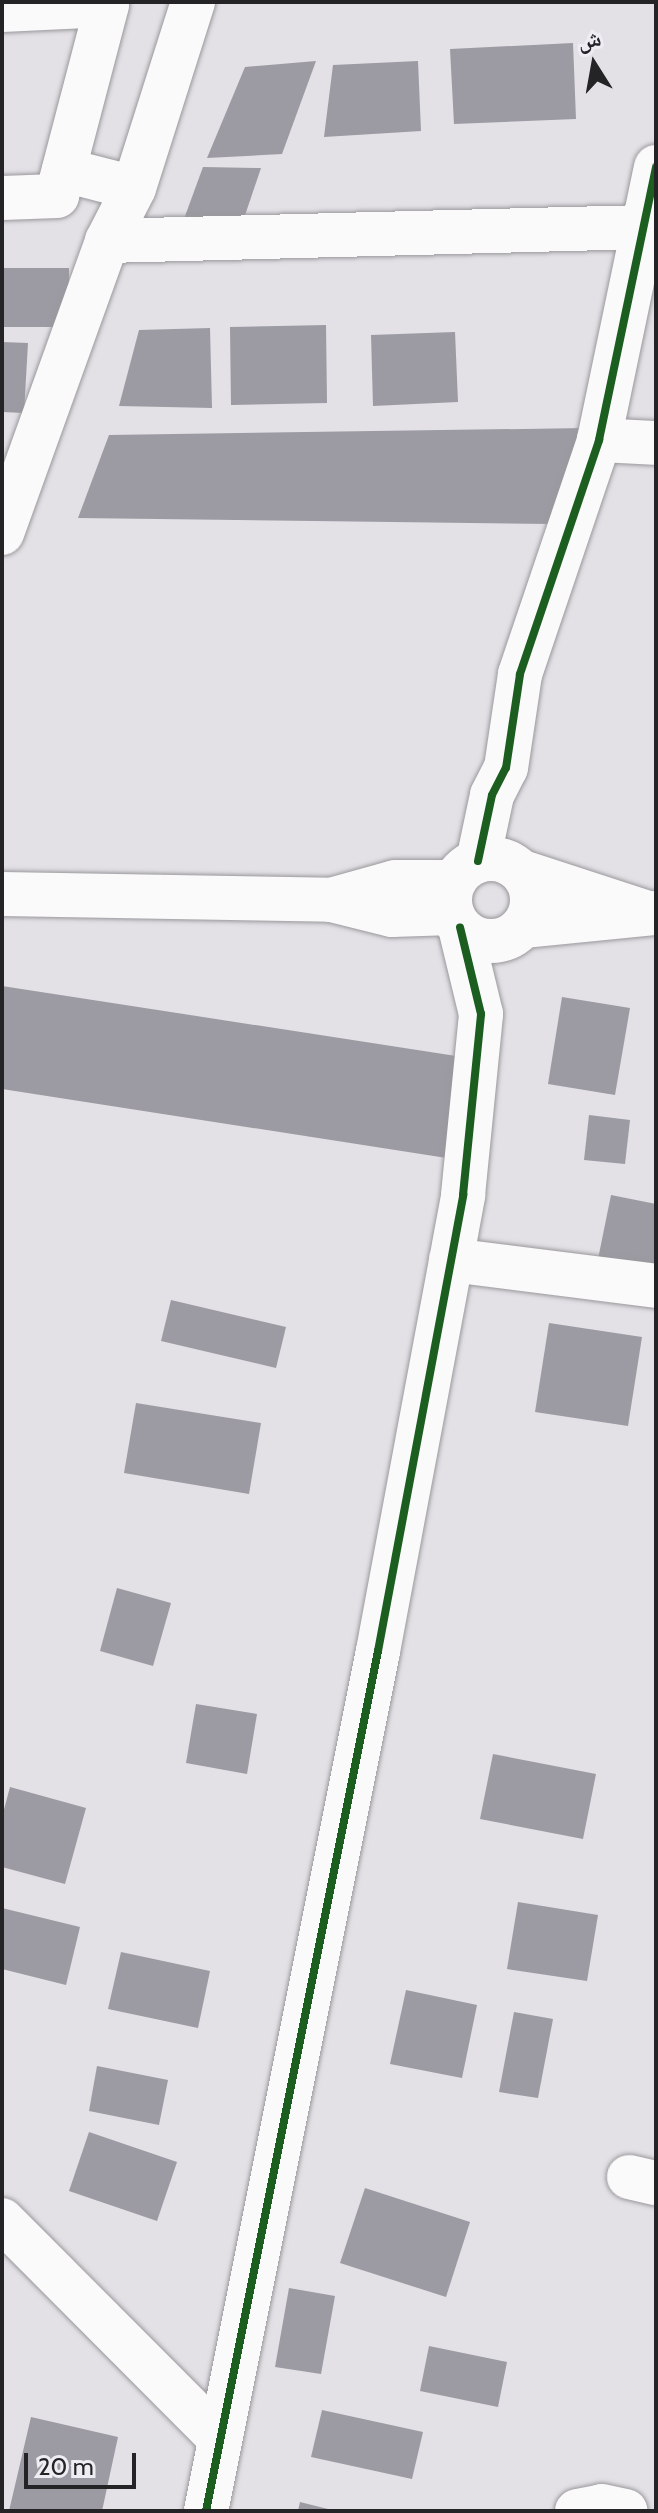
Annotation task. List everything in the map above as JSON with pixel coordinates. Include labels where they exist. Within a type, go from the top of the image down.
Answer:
[{"type":"street","points":[[2,533],[107,241],[134,188],[193,2]]},
{"type":"street","points":[[2,10],[107,5],[57,196],[2,198]]},
{"type":"street","points":[[206,2511],[218,2437],[378,1651],[463,1195],[481,1014],[479,886],[492,795],[506,768],[520,674],[599,440],[656,167]]},
{"type":"street","points":[[64,170],[134,188]]},
{"type":"street","points":[[107,241],[644,227]]},
{"type":"street","points":[[599,440],[656,443]]},
{"type":"street","points":[[479,886],[532,900],[503,975],[481,1014]]},
{"type":"street","points":[[479,886],[489,941],[521,928],[652,913]]},
{"type":"street","points":[[2,894],[331,900],[392,915],[479,886],[652,913]]},
{"type":"street","points":[[451,1260],[656,1286]]},
{"type":"street","points":[[2,2220],[218,2437]]},
{"type":"street","points":[[577,2511],[602,2506],[625,2511]]},
{"type":"building","points":[[573,43],[576,119],[454,124],[450,49]]},
{"type":"building","points":[[316,61],[282,154],[207,158],[245,67]]},
{"type":"building","points":[[418,61],[421,131],[324,137],[333,65]]},
{"type":"building","points":[[203,167],[261,168],[238,236],[177,238]]},
{"type":"building","points":[[2,268],[69,268],[69,327],[2,327]]},
{"type":"building","points":[[326,325],[327,403],[231,405],[230,327]]},
{"type":"building","points":[[210,328],[212,408],[119,406],[139,330]]},
{"type":"building","points":[[455,332],[458,402],[373,406],[371,335]]},
{"type":"building","points":[[2,342],[28,343],[24,413],[2,412]]},
{"type":"building","points":[[585,428],[553,524],[78,518],[109,435]]},
{"type":"building","points":[[2,986],[469,1058],[453,1159],[2,1089]]},
{"type":"building","points":[[562,997],[630,1008],[615,1095],[548,1084]]},
{"type":"building","points":[[589,1115],[630,1120],[625,1164],[584,1160]]},
{"type":"building","points":[[611,1195],[656,1204],[656,1276],[597,1264]]},
{"type":"building","points":[[171,1300],[286,1327],[276,1368],[161,1341]]},
{"type":"building","points":[[549,1323],[642,1337],[628,1426],[535,1412]]},
{"type":"building","points":[[136,1403],[261,1423],[249,1494],[124,1473]]},
{"type":"building","points":[[117,1588],[171,1603],[153,1666],[100,1651]]},
{"type":"building","points":[[196,1704],[257,1714],[247,1774],[186,1763]]},
{"type":"building","points":[[493,1754],[596,1774],[583,1839],[480,1819]]},
{"type":"building","points":[[10,1787],[86,1808],[65,1884],[2,1867],[2,1817]]},
{"type":"building","points":[[518,1902],[598,1915],[587,1981],[507,1969]]},
{"type":"building","points":[[2,1908],[80,1927],[66,1985],[2,1969]]},
{"type":"building","points":[[121,1952],[210,1971],[198,2028],[108,2009]]},
{"type":"building","points":[[406,1990],[477,2005],[462,2078],[390,2064]]},
{"type":"building","points":[[514,2012],[553,2019],[538,2098],[499,2092]]},
{"type":"building","points":[[97,2066],[168,2080],[159,2125],[89,2111]]},
{"type":"building","points":[[89,2132],[177,2162],[157,2221],[69,2191]]},
{"type":"building","points":[[365,2188],[470,2222],[446,2297],[340,2263]]},
{"type":"building","points":[[289,2288],[335,2296],[321,2374],[275,2367]]},
{"type":"building","points":[[429,2346],[507,2362],[498,2407],[420,2391]]},
{"type":"building","points":[[322,2410],[423,2432],[412,2479],[311,2457]]},
{"type":"building","points":[[31,2417],[118,2437],[102,2511],[9,2511]]},
{"type":"building","points":[[300,2502],[332,2510],[332,2511],[298,2511]]},
{"type":"cycle path","points":[[478,861],[492,795],[506,768],[520,674],[599,440],[656,167]]},
{"type":"cycle path","points":[[206,2511],[378,1651],[463,1195],[481,1014],[460,927]]}]
